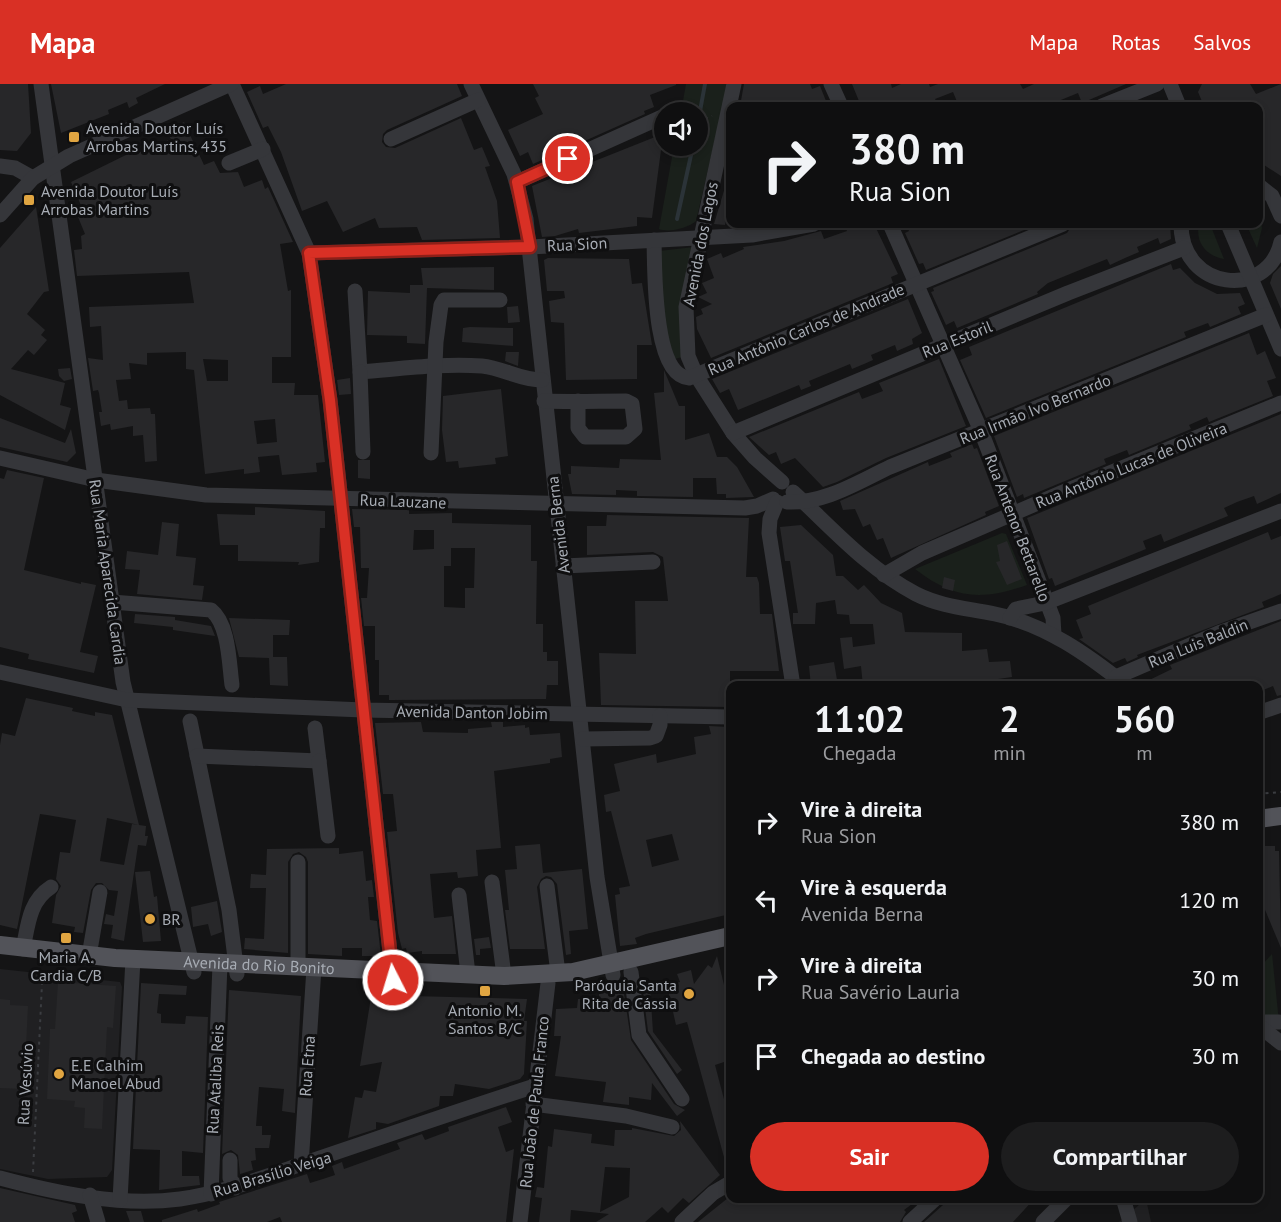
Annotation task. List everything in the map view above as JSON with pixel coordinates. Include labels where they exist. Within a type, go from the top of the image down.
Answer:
[{"type":"main road","points":[[1263,808],[1281,806]]},
{"type":"main road","points":[[1263,818],[1281,816]]},
{"type":"main road","name":"Avenida do Rio Bonito","points":[[618,971],[726,937]]},
{"type":"main road","name":"Avenida do Rio Bonito","points":[[0,945],[132,964]]},
{"type":"main road","name":"Avenida do Rio Bonito","points":[[0,956],[229,969],[393,975],[502,984],[618,971],[726,946]]},
{"type":"main road","name":"Avenida do Rio Bonito","points":[[393,975],[468,974],[553,978]]},
{"type":"street","name":"Rua Maria Aparecida Cardia","points":[[41,84],[127,700],[162,851],[193,967]]},
{"type":"street","points":[[0,215],[33,178],[69,156],[231,84],[263,149],[309,253],[330,400],[393,975]]},
{"type":"street","name":"Avenida Berna","points":[[471,84],[517,182],[530,247],[544,401],[597,877],[618,971],[639,1035],[682,1098]]},
{"type":"street","name":"Avenida dos Lagos","points":[[730,102],[734,84]]},
{"type":"street","points":[[831,84],[839,102]]},
{"type":"street","points":[[1112,102],[1157,84]]},
{"type":"street","points":[[1170,84],[1177,102]]},
{"type":"street","points":[[391,139],[478,100]]},
{"type":"street","points":[[517,182],[654,120]]},
{"type":"street","name":"Avenida dos Lagos","points":[[726,120],[686,307],[688,356],[696,375],[733,433],[781,494]]},
{"type":"street","points":[[229,163],[263,149]]},
{"type":"street","points":[[0,166],[15,168],[33,178]]},
{"type":"street","points":[[1263,189],[1272,196],[1280,210]]},
{"type":"street","name":"Rua Sion","points":[[309,253],[530,247],[752,235],[791,228]]},
{"type":"street","name":"Rua Antenor Bettarello","points":[[892,228],[914,284],[981,431],[1053,618],[1054,635]]},
{"type":"street","name":"Rua Antônio Carlos de Andrade","points":[[654,240],[656,310],[666,355],[680,376],[689,378],[1053,228]]},
{"type":"street","points":[[1182,228],[1184,248],[1190,260],[1211,277],[1231,280],[1251,277],[1265,268],[1274,258],[1281,242]]},
{"type":"street","points":[[1230,228],[1281,349]]},
{"type":"street","name":"Rua Estoril","points":[[733,433],[1184,248]]},
{"type":"street","points":[[1265,268],[1281,263]]},
{"type":"street","points":[[355,291],[363,452]]},
{"type":"street","points":[[431,453],[434,367],[441,305],[444,300],[500,300]]},
{"type":"street","name":"Rua Irmão Ivo Bernardo","points":[[805,503],[1266,315]]},
{"type":"street","points":[[360,372],[434,367],[487,367],[525,380],[542,380]]},
{"type":"street","points":[[544,401],[578,401]]},
{"type":"street","name":"Rua Antônio Lucas de Oliveira","points":[[884,575],[922,554],[1013,514],[1281,403]]},
{"type":"street","name":"Rua Lauzane","points":[[0,458],[96,480],[206,495],[745,508],[757,506],[781,494]]},
{"type":"street","points":[[792,681],[769,533],[770,519],[781,494],[805,503],[884,575],[918,595],[951,608],[1010,618],[1054,635],[1121,681]]},
{"type":"street","points":[[1010,618],[1016,609],[1046,603],[1281,511]]},
{"type":"street","points":[[563,566],[653,562]]},
{"type":"street","points":[[112,602],[211,610],[218,615],[222,628],[232,685]]},
{"type":"street","name":"Rua Luis Baldin","points":[[1121,681],[1221,632],[1281,611]]},
{"type":"street","name":"Avenida Danton Jobim","points":[[0,672],[127,700],[363,710],[726,717]]},
{"type":"street","points":[[1263,711],[1281,705]]},
{"type":"street","points":[[582,738],[650,738],[656,736],[660,716]]},
{"type":"street","name":"Rua Ataliba Reis","points":[[190,720],[229,910],[229,969],[211,1194]]},
{"type":"street","points":[[315,728],[328,836]]},
{"type":"street","points":[[197,756],[319,761]]},
{"type":"street","name":"Rua Etna","points":[[298,862],[308,971],[301,1165]]},
{"type":"street","points":[[492,882],[504,976]]},
{"type":"street","name":"Rua João de Paula Franco","points":[[520,1222],[535,1086],[553,978],[547,886]]},
{"type":"street","points":[[23,949],[34,904],[40,894],[51,887]]},
{"type":"street","points":[[89,956],[100,892]]},
{"type":"street","points":[[459,896],[468,974]]},
{"type":"street","points":[[120,1200],[132,964]]},
{"type":"street","points":[[1263,1023],[1279,1022]]},
{"type":"street","points":[[1263,1027],[1281,1043]]},
{"type":"street","name":"Rua Brasílio Veiga","points":[[0,1178],[32,1186],[120,1200],[178,1199],[211,1194],[235,1188],[535,1086]]},
{"type":"street","points":[[533,1104],[626,1116],[672,1127]]},
{"type":"street","points":[[230,1160],[230,1178],[235,1188]]},
{"type":"street","points":[[682,1222],[714,1193],[726,1186]]},
{"type":"street","points":[[90,1195],[98,1222]]},
{"type":"street","points":[[910,1222],[931,1203]]},
{"type":"street","points":[[1043,1222],[1062,1203]]},
{"type":"street","points":[[1124,1203],[1130,1222]]},
{"type":"path","points":[[1263,794],[1281,792]]},
{"type":"path","name":"Rua Vesúvio","points":[[32,1186],[42,983]]},
{"type":"shaded area","points":[[686,84],[728,84],[696,221],[678,229],[663,230],[659,229],[672,156],[708,156],[708,102],[683,102]]},
{"type":"shaded area","points":[[1198,228],[1212,228],[1224,259],[1212,255],[1203,247]]},
{"type":"shaded area","points":[[1248,228],[1262,228],[1257,248]]},
{"type":"shaded area","points":[[694,247],[686,356],[671,360],[663,315],[659,251]]},
{"type":"shaded area","points":[[1002,533],[1006,534],[1027,585],[996,593],[968,594],[942,586],[915,569]]},
{"type":"shaded area","points":[[1272,954],[1279,1022],[1263,1020],[1263,964]]},
{"type":"shaded area","name":"E.E Calhim Manoel Abud","points":[[0,969],[120,982],[122,987],[112,1170],[107,1177],[48,1179],[0,1169]]},
{"type":"shaded area","points":[[1141,1203],[1147,1203],[1151,1222],[1119,1222]]},
{"type":"building","points":[[0,84],[28,84],[31,133],[17,151],[0,150]]},
{"type":"building","points":[[51,84],[165,84],[136,98],[138,103],[129,108],[127,102],[108,110],[109,114],[61,133]]},
{"type":"building","points":[[286,84],[457,84],[462,96],[387,130],[383,134],[382,142],[386,147],[395,148],[461,118],[474,150],[482,147],[490,166],[485,167],[497,201],[500,238],[422,240],[417,227],[379,228],[375,218],[343,232],[327,201],[302,211],[281,152],[268,126],[263,128],[247,92],[260,86],[263,94]]},
{"type":"building","points":[[533,84],[676,84],[650,95],[654,107],[644,111],[645,114],[533,164],[528,152],[520,156],[508,130],[543,114],[535,98],[539,96]]},
{"type":"building","points":[[744,84],[810,84],[812,89],[820,86],[826,102],[741,102]]},
{"type":"building","points":[[852,84],[891,84],[892,88],[901,84],[929,84],[930,87],[938,84],[1020,84],[1023,89],[1034,84],[1126,84],[1084,102],[1082,102],[1078,93],[1056,102],[957,102],[953,92],[935,99],[937,102],[859,102]]},
{"type":"building","points":[[1202,84],[1250,84],[1256,94],[1281,84],[1281,176],[1263,164],[1263,102],[1202,102],[1198,92]]},
{"type":"building","points":[[184,122],[204,165],[214,161],[220,173],[238,172],[244,187],[262,180],[265,189],[268,187],[293,242],[280,244],[288,291],[291,290],[291,357],[272,357],[272,383],[295,383],[294,395],[318,395],[325,462],[316,463],[317,472],[282,475],[279,455],[258,457],[260,472],[244,474],[244,469],[205,474],[194,370],[186,369],[186,352],[147,353],[147,365],[129,363],[131,379],[116,380],[119,401],[127,400],[128,409],[150,408],[151,414],[155,414],[157,461],[145,462],[143,435],[133,436],[133,426],[111,430],[110,424],[101,426],[99,412],[102,412],[99,393],[98,390],[93,391],[88,358],[103,360],[101,326],[90,327],[89,307],[194,303],[189,272],[77,276],[74,250],[82,249],[81,236],[85,234],[78,217],[85,215],[71,182],[132,152],[133,155],[171,139],[166,131]],"holes":[[[203,359],[228,360],[228,381],[207,381]],[[275,419],[277,442],[257,444],[254,421]]]},
{"type":"building","points":[[654,137],[654,156],[660,156],[652,218],[637,217],[637,226],[579,233],[578,229],[555,236],[542,237],[532,186]]},
{"type":"building","points":[[726,184],[725,225],[714,224]]},
{"type":"building","points":[[36,207],[49,291],[44,292],[27,314],[45,330],[41,335],[47,340],[34,355],[28,350],[11,369],[65,383],[60,405],[71,408],[65,430],[0,395],[0,248]]},
{"type":"building","points":[[846,228],[876,228],[898,274],[891,277],[893,283],[711,358],[697,329],[696,317],[703,314],[701,309],[712,304],[698,297],[707,293],[702,283],[714,278],[707,259],[721,253],[723,258],[744,249],[743,247],[784,241],[821,231],[824,239],[847,231]]},
{"type":"building","points":[[908,228],[1029,228],[926,270],[923,263],[919,264],[905,233],[909,231]]},
{"type":"building","points":[[1070,228],[1170,228],[1171,239],[1160,244],[1158,238],[1137,247],[1139,252],[1110,265],[1107,259],[1048,283],[1037,292],[1038,294],[957,328],[954,321],[946,325],[931,292],[934,291],[933,288],[1067,233]]},
{"type":"building","points":[[548,258],[629,259],[632,284],[642,283],[652,345],[637,345],[637,379],[566,380],[564,323],[551,322],[549,301],[565,298],[564,291],[547,291],[544,260]]},
{"type":"building","points":[[1171,264],[1173,270],[1180,268],[1195,283],[1217,294],[1240,293],[1245,304],[1238,307],[1241,314],[1210,327],[1208,323],[1184,332],[1186,337],[986,418],[960,360],[972,355],[969,347]]},
{"type":"building","points":[[1281,266],[1281,309],[1270,283],[1273,274]]},
{"type":"building","points":[[494,267],[494,290],[427,288],[425,344],[407,343],[407,336],[367,335],[368,291],[410,293],[410,285],[423,285],[421,268]]},
{"type":"building","points":[[908,299],[922,333],[912,339],[913,344],[897,351],[895,345],[871,355],[873,360],[864,364],[852,369],[850,364],[809,381],[811,386],[801,390],[799,385],[738,410],[729,389],[720,393],[712,379]]},
{"type":"building","points":[[518,306],[520,322],[508,323],[507,307]]},
{"type":"building","points":[[463,328],[513,328],[513,346],[462,342]]},
{"type":"building","points":[[1249,333],[1257,355],[1265,351],[1276,378],[1267,381],[1273,396],[1209,422],[1207,417],[1189,425],[1191,429],[1129,455],[1127,450],[1104,459],[1106,464],[1024,498],[1023,494],[1017,497],[994,436]]},
{"type":"building","points":[[506,352],[519,352],[518,366],[505,361]]},
{"type":"building","points":[[939,359],[966,426],[886,458],[837,482],[823,487],[795,458],[781,464],[776,452],[769,455],[749,437],[859,392],[862,399],[883,391],[879,383]]},
{"type":"building","points":[[70,368],[72,379],[64,381],[59,376],[58,369]]},
{"type":"building","points":[[664,370],[679,406],[685,406],[685,440],[709,433],[717,457],[727,457],[737,467],[754,497],[726,498],[726,494],[717,494],[716,478],[693,478],[693,497],[637,496],[637,491],[616,490],[616,495],[572,494],[568,474],[571,474],[571,466],[619,468],[620,459],[661,460],[654,393],[664,392]]},
{"type":"building","points":[[350,378],[351,394],[339,395],[337,380]]},
{"type":"building","points":[[501,389],[508,456],[495,458],[496,464],[459,468],[458,461],[446,462],[442,430],[443,396]]},
{"type":"building","points":[[1281,414],[1281,493],[1257,504],[1254,496],[1237,502],[1224,508],[1228,516],[1164,542],[1161,534],[1143,541],[1146,549],[1055,586],[1052,578],[1049,579],[1027,518]]},
{"type":"building","points":[[0,418],[65,443],[71,429],[76,453],[67,462],[0,447]]},
{"type":"building","points":[[972,444],[974,449],[977,448],[999,506],[985,512],[986,515],[891,558],[883,538],[877,540],[870,524],[863,527],[855,509],[843,510],[840,501],[928,462],[929,466],[952,457],[950,453]]},
{"type":"building","points":[[358,460],[370,460],[370,479],[358,478]]},
{"type":"building","points":[[7,470],[44,478],[24,570],[81,584],[81,582],[96,585],[80,652],[98,656],[94,673],[28,659],[29,654],[0,647],[0,478],[4,479]]},
{"type":"building","points":[[255,507],[325,511],[325,528],[320,528],[319,562],[298,565],[299,562],[238,561],[238,545],[220,545],[217,514],[255,515]]},
{"type":"building","points":[[352,509],[409,510],[409,514],[452,513],[452,523],[531,525],[531,561],[537,561],[536,624],[543,624],[543,652],[547,652],[547,661],[558,661],[558,685],[547,685],[546,699],[389,700],[389,695],[379,695],[379,660],[375,660],[375,626],[364,626],[361,598],[367,598],[369,568],[361,568],[360,527],[354,527]],"holes":[[[414,530],[434,530],[434,549],[413,550]],[[451,548],[475,548],[474,588],[465,588],[465,608],[444,607],[444,566],[451,566]]]},
{"type":"building","points":[[607,515],[749,518],[746,577],[757,577],[760,614],[772,614],[779,671],[730,671],[730,681],[726,681],[726,707],[601,705],[599,653],[636,654],[635,601],[668,601],[663,557],[653,552],[587,555],[587,526],[606,526]]},
{"type":"building","points":[[162,522],[179,524],[176,556],[196,558],[193,585],[204,586],[202,600],[137,594],[140,570],[125,569],[127,551],[158,555]]},
{"type":"building","points":[[801,525],[833,555],[836,576],[843,576],[858,590],[864,585],[881,603],[902,613],[905,632],[962,633],[962,651],[987,649],[989,662],[1010,661],[1012,677],[991,681],[862,681],[861,666],[844,669],[840,638],[852,637],[853,647],[875,644],[873,624],[850,624],[849,615],[837,614],[835,600],[816,603],[815,624],[793,624],[793,613],[798,613],[790,561],[785,561],[780,527]]},
{"type":"building","points":[[1268,532],[1271,540],[1281,536],[1281,594],[1262,602],[1264,607],[1137,655],[1138,657],[1127,662],[1125,658],[1113,663],[1079,639],[1083,638],[1076,620],[1091,614],[1088,606]]},
{"type":"building","points":[[1007,541],[1022,579],[1007,585],[996,562],[1000,561],[997,545]]},
{"type":"building","points":[[944,577],[955,580],[953,591],[942,588]]},
{"type":"building","points":[[135,614],[175,617],[175,620],[211,626],[215,636],[173,630],[173,627],[134,623]]},
{"type":"building","points":[[229,618],[290,620],[289,635],[273,635],[273,657],[287,657],[288,686],[270,685],[269,658],[239,657]]},
{"type":"building","points":[[1281,621],[1281,695],[1277,696],[1273,686],[1263,690],[1263,681],[1147,681],[1172,669],[1170,665]]},
{"type":"building","points":[[834,662],[837,680],[810,681],[809,666]]},
{"type":"building","points":[[26,698],[73,708],[72,711],[95,716],[95,712],[112,715],[139,825],[146,826],[145,836],[148,836],[146,846],[138,845],[124,941],[111,938],[113,925],[104,924],[106,914],[114,916],[118,891],[109,890],[102,883],[96,883],[91,890],[83,933],[74,932],[75,927],[52,923],[56,895],[61,886],[56,879],[60,852],[70,853],[76,820],[40,814],[17,929],[0,925],[0,745],[2,733],[15,736]],"holes":[[[107,818],[139,825],[132,824],[124,865],[100,861]]]},
{"type":"building","points":[[421,722],[423,732],[468,733],[468,729],[492,727],[491,722],[503,722],[503,727],[525,725],[525,728],[529,727],[530,735],[560,733],[562,757],[550,759],[550,763],[494,771],[501,848],[476,850],[478,876],[458,878],[457,872],[430,874],[434,918],[452,916],[456,954],[422,954],[422,951],[407,953],[406,948],[402,949],[398,933],[387,832],[397,831],[393,794],[383,794],[375,723]]},
{"type":"building","points":[[709,726],[726,727],[726,915],[646,934],[635,938],[637,944],[620,946],[615,895],[620,894],[619,888],[630,886],[611,811],[606,812],[604,795],[620,791],[614,764],[656,754],[657,763],[696,754],[694,737],[711,734]],"holes":[[[672,834],[679,860],[652,867],[646,840]]]},
{"type":"building","points":[[540,844],[543,873],[582,869],[588,929],[569,931],[571,954],[566,955],[557,884],[551,877],[546,876],[541,879],[537,887],[545,949],[510,949],[505,910],[509,910],[505,870],[517,869],[515,846]]},
{"type":"building","points":[[1263,846],[1275,846],[1275,851],[1279,851],[1281,948],[1263,905]]},
{"type":"building","points":[[339,848],[339,854],[363,851],[366,881],[372,880],[374,897],[368,897],[370,920],[377,921],[381,956],[362,956],[362,948],[342,948],[342,956],[308,954],[308,862],[306,857],[299,852],[293,854],[288,862],[288,953],[244,949],[245,938],[264,939],[266,888],[250,888],[251,874],[266,875],[267,849]]},
{"type":"building","name":"BR","points":[[150,871],[154,897],[157,896],[161,941],[143,942],[135,872]]},
{"type":"building","points":[[217,901],[222,932],[211,936],[208,924],[193,927],[191,907]]},
{"type":"building","points":[[489,937],[491,948],[480,949],[480,955],[476,955],[474,939]]},
{"type":"building","points":[[717,956],[726,993],[726,1061],[715,1065],[726,1103],[726,1164],[687,1022],[676,1025],[667,985],[680,982],[677,974],[691,970],[694,984],[708,965],[712,968]]},
{"type":"building","points":[[58,982],[116,986],[113,1028],[107,1027],[102,1129],[84,1128],[85,1108],[74,1107],[75,1101],[47,1099],[50,1029],[55,1029]]},
{"type":"building","points":[[141,983],[187,986],[186,995],[159,994],[157,1013],[161,1014],[161,1023],[185,1024],[186,1016],[208,1017],[203,1153],[182,1151],[182,1176],[199,1176],[200,1185],[159,1190],[160,1150],[133,1149]]},
{"type":"building","points":[[646,983],[650,987],[653,1032],[682,1070],[677,1074],[648,1031],[642,984]]},
{"type":"building","points":[[623,987],[631,1040],[674,1104],[685,1110],[677,1116],[652,1083],[651,1100],[629,1097],[629,1105],[603,1102],[606,1082],[555,1076],[561,1036],[554,1036],[556,1009],[577,1008],[578,999],[599,998],[599,991]]},
{"type":"building","points":[[229,990],[301,996],[295,1113],[282,1111],[284,1089],[259,1087],[256,1126],[262,1126],[262,1135],[271,1135],[269,1148],[255,1148],[256,1160],[251,1161],[253,1170],[240,1174],[238,1155],[231,1150],[222,1154]]},
{"type":"building","points":[[371,997],[527,999],[524,1021],[527,1021],[524,1074],[520,1079],[489,1089],[455,1084],[453,1096],[440,1096],[439,1106],[388,1124],[376,1122],[376,1129],[348,1138],[355,1097],[362,1098],[364,1090],[376,1092],[382,1062],[360,1066]]},
{"type":"building","points":[[0,999],[10,1000],[10,1005],[28,1006],[24,1089],[0,1088]]},
{"type":"building","points":[[506,1107],[512,1122],[498,1127],[506,1152],[514,1149],[506,1222],[282,1222],[280,1217],[267,1222],[162,1222],[162,1220],[197,1209],[198,1212],[220,1204],[219,1202],[307,1174],[310,1183],[335,1175],[332,1166],[342,1162],[344,1169],[400,1149],[397,1143],[422,1134],[425,1140],[449,1131],[448,1127]]},
{"type":"building","points":[[680,1121],[720,1175],[689,1203],[683,1198],[668,1213],[662,1207],[645,1222],[596,1222],[609,1214],[571,1210],[570,1222],[539,1222],[542,1198],[535,1197],[537,1187],[544,1188],[548,1146],[552,1147],[554,1129],[592,1134],[591,1143],[614,1146],[615,1130],[632,1130],[632,1128],[674,1136],[681,1130]],"holes":[[[605,1167],[630,1168],[629,1197],[600,1212]]]},
{"type":"building","points":[[0,1188],[75,1205],[77,1211],[72,1213],[75,1222],[0,1222]]},
{"type":"building","points":[[726,1200],[726,1203],[913,1203],[904,1210],[906,1212],[900,1222],[698,1222]]},
{"type":"building","points":[[944,1203],[1030,1203],[1013,1222],[924,1222]]},
{"type":"building","points":[[126,1211],[141,1211],[144,1222],[130,1222]]},
{"type":"waterway","points":[[702,102],[705,84]]},
{"type":"waterway","points":[[677,219],[691,156]]},
{"type":"place","name":"Avenida Doutor Luís Arrobas Martins, 435","points":[[74,137]]},
{"type":"place","name":"Avenida Doutor Luís Arrobas Martins","points":[[29,200]]},
{"type":"place","name":"BR","points":[[150,919]]},
{"type":"place","name":"Maria A. Cardia C/B","points":[[66,938]]},
{"type":"place","name":"Antonio M. Santos B/C","points":[[485,991]]},
{"type":"place","name":"Paróquia Santa Rita de Cássia","points":[[689,994]]},
{"type":"place","name":"E.E Calhim Manoel Abud","points":[[59,1074]]},
{"type":"route","points":[[393,980],[330,400],[309,253],[530,247],[517,182],[568,159]]}]
